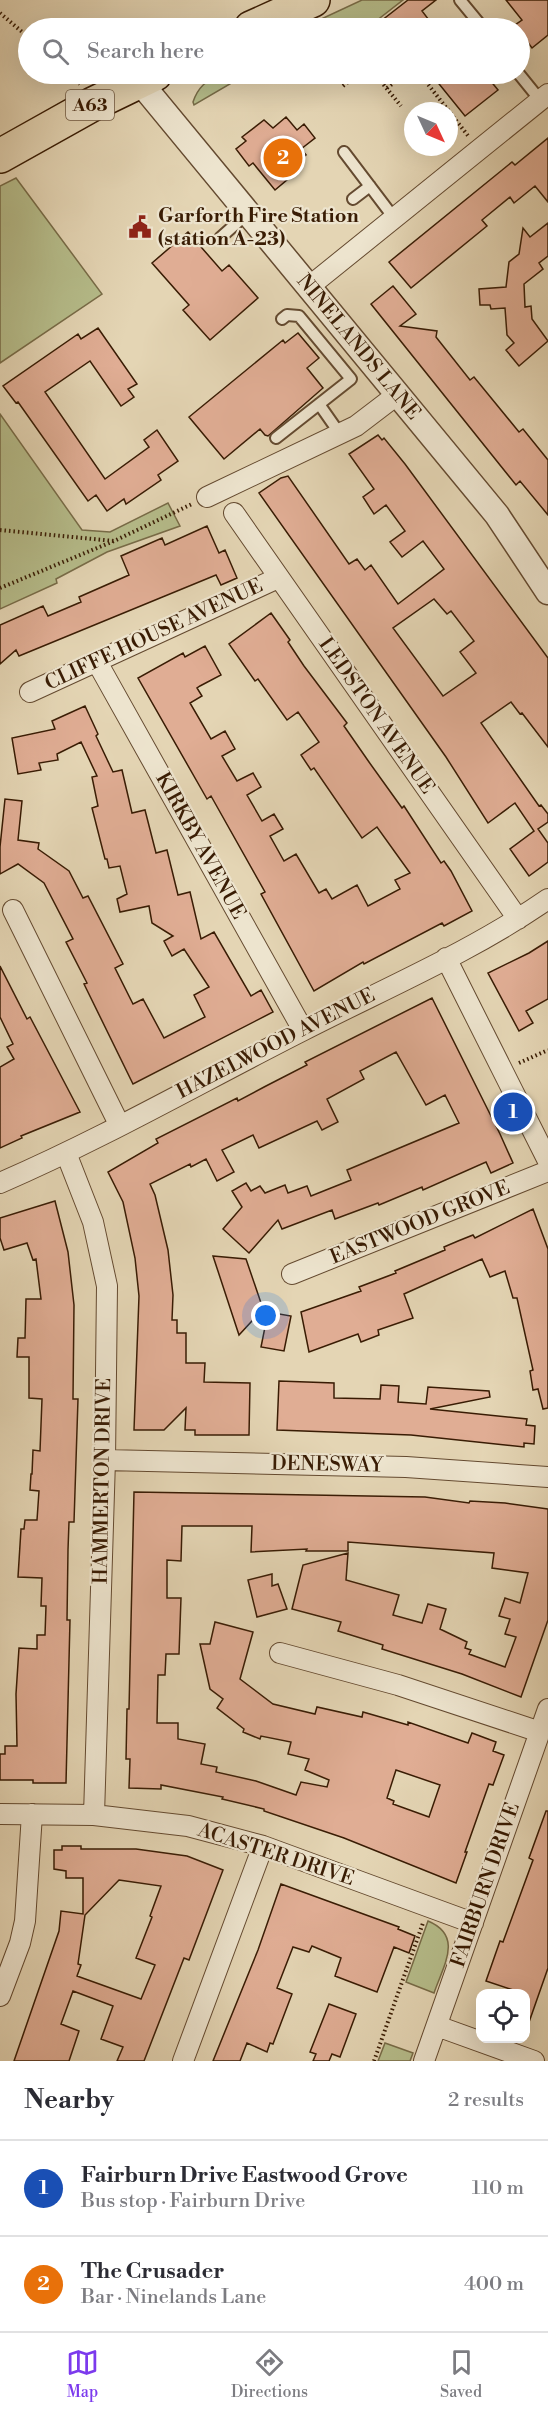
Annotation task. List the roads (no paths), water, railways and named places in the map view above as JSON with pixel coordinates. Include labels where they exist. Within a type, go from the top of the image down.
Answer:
[{"type":"highway","points":[[274,18],[314,0]]},
{"type":"highway","name":"A63","points":[[0,156],[133,84]]},
{"type":"street","name":"NINELANDS LANE","points":[[152,84],[248,213],[497,515],[548,592]]},
{"type":"street","points":[[310,286],[544,97]]},
{"type":"street","points":[[207,497],[356,426],[398,394]]},
{"type":"street","name":"LEDSTON AVENUE","points":[[234,513],[518,918]]},
{"type":"street","name":"CLIFFE HOUSE AVENUE","points":[[30,692],[279,578]]},
{"type":"street","name":"KIRKBY AVENUE","points":[[97,662],[303,1030]]},
{"type":"street","name":"HAZELWOOD AVENUE","points":[[0,1183],[66,1153],[446,957],[518,918],[548,898]]},
{"type":"street","points":[[13,910],[120,1124]]},
{"type":"street","points":[[446,957],[548,1161]]},
{"type":"street","name":"HAMMERTON DRIVE","points":[[66,1153],[93,1222],[107,1286],[105,1460],[94,1815]]},
{"type":"street","name":"EASTWOOD GROVE","points":[[292,1274],[548,1171]]},
{"type":"street","name":"DENESWAY","points":[[105,1460],[406,1467],[548,1477]]},
{"type":"street","points":[[280,1653],[398,1685],[540,1732]]},
{"type":"street","name":"FAIRBURN DRIVE","points":[[424,2061],[548,1709]]},
{"type":"street","name":"ACASTER DRIVE","points":[[0,1814],[94,1815],[188,1826],[263,1846],[473,1923]]},
{"type":"street","points":[[0,1996],[20,1943],[25,1921],[32,1814]]},
{"type":"street","points":[[183,2061],[263,1846]]},
{"type":"street","points":[[437,2026],[534,2061]]},
{"type":"lane","points":[[460,0],[475,18]]},
{"type":"lane","points":[[530,84],[544,97]]},
{"type":"lane","points":[[344,152],[394,218]]},
{"type":"lane","points":[[353,199],[370,186]]},
{"type":"lane","points":[[220,238],[248,213]]},
{"type":"lane","points":[[276,438],[351,379],[299,316],[287,315],[282,319]]},
{"type":"lane","points":[[319,404],[340,434]]},
{"type":"place","name":"The Crusader","points":[[283,158]]},
{"type":"place","name":"Garforth Fire Station (station A-23)","points":[[140,227]]},
{"type":"place","name":"Fairburn Drive Eastwood Grove","points":[[513,1112]]}]
